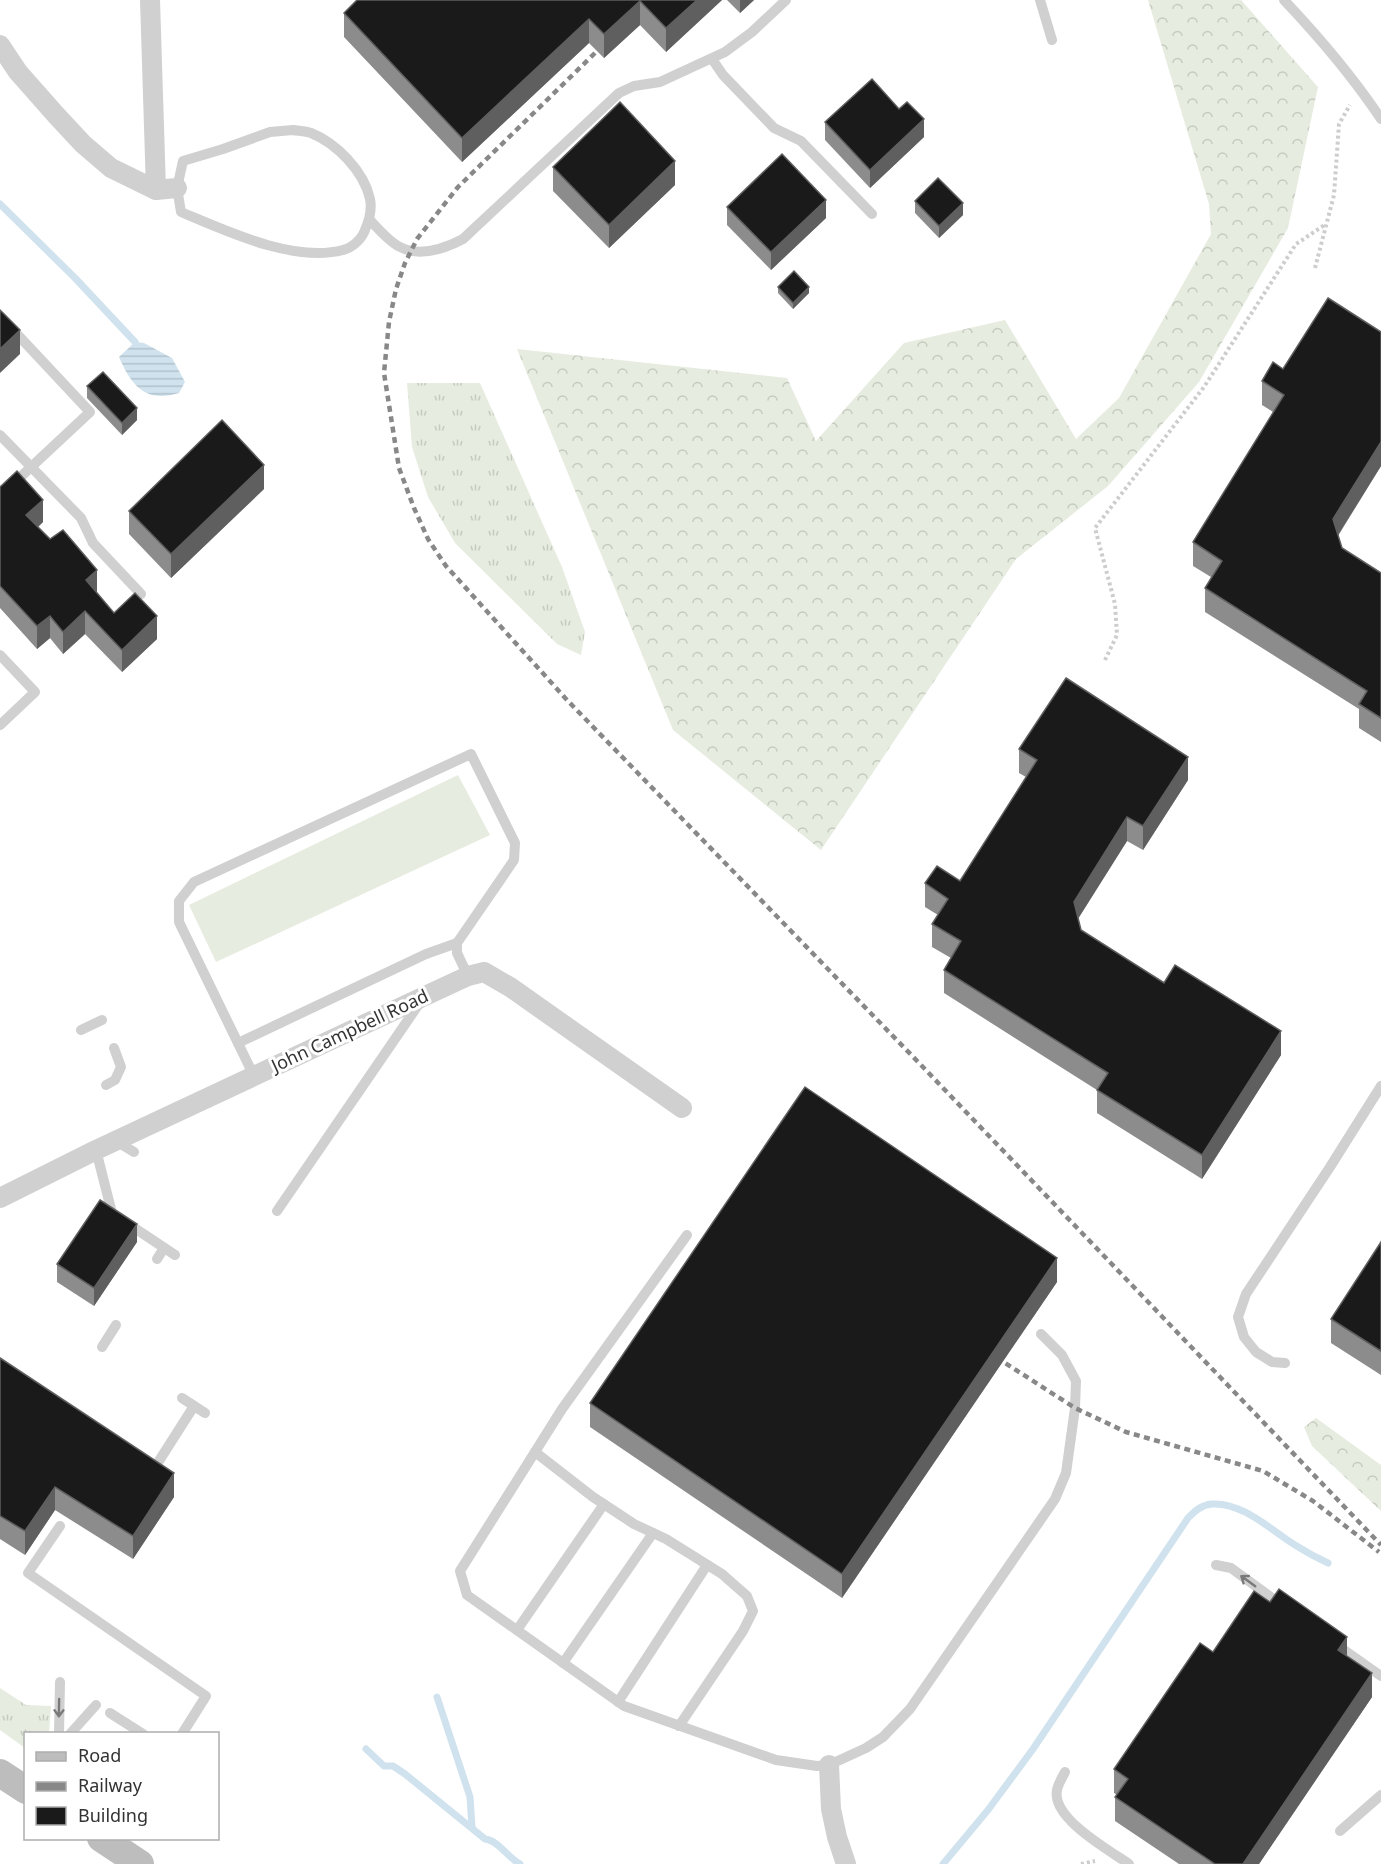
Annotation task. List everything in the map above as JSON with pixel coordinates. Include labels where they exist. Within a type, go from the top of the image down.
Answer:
[{"type":"street","points":[[150,0],[156,190]]},
{"type":"street","points":[[0,45],[18,72],[83,144],[111,168],[156,190],[177,188]]},
{"type":"street","name":"John Campbell Road","points":[[0,1198],[96,1150],[424,996],[468,976],[484,972],[499,980],[682,1108]]},
{"type":"street","points":[[829,1765],[831,1809],[837,1838],[846,1864]]},
{"type":"street","points":[[0,1773],[24,1789]]},
{"type":"street","points":[[103,1840],[140,1864]]},
{"type":"lane","points":[[369,220],[399,247],[427,252],[446,248],[463,239],[619,93],[634,86],[660,82],[725,52],[752,33],[786,0]]},
{"type":"lane","points":[[1040,0],[1052,40]]},
{"type":"lane","points":[[1284,0],[1306,23],[1364,94],[1381,119]]},
{"type":"lane","points":[[711,59],[723,75],[774,128],[801,141],[872,214]]},
{"type":"lane","points":[[293,130],[310,133],[331,144],[347,159],[362,179],[370,199],[369,220],[362,237],[345,250],[319,254],[289,250],[242,236],[181,212],[177,188],[183,161],[270,132],[293,130]]},
{"type":"lane","points":[[0,316],[90,412],[0,496]]},
{"type":"lane","points":[[0,435],[81,518],[93,543],[141,594]]},
{"type":"lane","points":[[0,655],[35,692],[0,725]]},
{"type":"lane","points":[[254,1076],[178,922],[179,901],[194,882],[471,754],[515,843],[514,860],[457,943],[457,953],[468,976]]},
{"type":"lane","points":[[238,1043],[426,954],[457,943]]},
{"type":"lane","points":[[277,1211],[424,996]]},
{"type":"lane","points":[[81,1030],[102,1020]]},
{"type":"lane","points":[[106,1085],[115,1080],[120,1067],[114,1048]]},
{"type":"lane","points":[[1285,1363],[1272,1362],[1256,1352],[1244,1337],[1238,1317],[1246,1294],[1381,1086]]},
{"type":"lane","points":[[116,1141],[135,1152]]},
{"type":"lane","points":[[96,1150],[112,1213],[175,1255]]},
{"type":"lane","points":[[687,1235],[562,1409],[460,1571],[466,1595],[624,1706],[776,1760],[817,1766],[829,1765],[866,1748],[883,1737],[910,1709],[1055,1499],[1066,1473],[1075,1408],[1076,1381],[1062,1355],[1041,1334]]},
{"type":"lane","points":[[157,1259],[164,1248]]},
{"type":"lane","points":[[102,1347],[116,1325]]},
{"type":"lane","points":[[182,1398],[205,1413]]},
{"type":"lane","points":[[146,1456],[160,1466],[194,1406]]},
{"type":"lane","points":[[535,1452],[604,1504],[634,1524],[722,1574],[747,1596],[753,1611],[744,1631],[679,1726]]},
{"type":"lane","points":[[517,1630],[604,1504]]},
{"type":"lane","points":[[60,1526],[28,1573],[206,1695],[183,1732]]},
{"type":"lane","points":[[563,1663],[653,1533]]},
{"type":"lane","points":[[618,1702],[707,1565]]},
{"type":"lane","points":[[1216,1565],[1231,1568],[1297,1616]]},
{"type":"lane","points":[[1325,1636],[1381,1676]]},
{"type":"lane","points":[[59,1732],[60,1682]]},
{"type":"lane","points":[[72,1732],[96,1705]]},
{"type":"lane","points":[[110,1713],[140,1732]]},
{"type":"lane","points":[[1065,1772],[1056,1791],[1064,1823],[1085,1834],[1129,1864]]},
{"type":"lane","points":[[1340,1831],[1381,1795]]},
{"type":"path","points":[[1315,268],[1334,195],[1339,124],[1350,105]]},
{"type":"path","points":[[1105,660],[1117,635],[1115,604],[1095,528],[1204,387],[1296,244],[1326,224]]},
{"type":"green space","points":[[1148,0],[1241,0],[1318,87],[1288,228],[1199,382],[1108,486],[1016,559],[821,850],[673,730],[517,349],[787,378],[816,441],[904,343],[1005,320],[1076,439],[1119,398],[1211,234],[1209,204]]},
{"type":"green space","points":[[407,383],[480,383],[562,567],[585,632],[581,655],[557,644],[455,543],[428,497],[412,447]]},
{"type":"green space","points":[[458,775],[490,835],[216,962],[189,905]]},
{"type":"green space","points":[[1316,1418],[1381,1465],[1381,1511],[1312,1446],[1304,1427]]},
{"type":"green space","points":[[0,1688],[26,1705],[51,1706],[49,1732],[24,1732],[24,1747],[0,1730]]},
{"type":"water","points":[[135,342],[144,343],[172,358],[185,382],[179,393],[158,396],[149,394],[135,384],[119,357]]},
{"type":"building","points":[[357,0],[697,0],[666,28],[640,1],[604,34],[589,19],[462,138],[344,13]]},
{"type":"building","points":[[872,79],[899,109],[907,102],[924,119],[870,170],[825,122]]},
{"type":"building","points":[[620,102],[675,161],[609,225],[553,167]]},
{"type":"building","points":[[782,154],[826,200],[771,252],[727,207]]},
{"type":"building","points":[[938,178],[963,203],[939,226],[915,201]]},
{"type":"building","points":[[794,271],[809,287],[793,303],[778,287]]},
{"type":"building","points":[[1328,298],[1381,332],[1381,442],[1333,519],[1342,548],[1381,573],[1381,718],[1359,704],[1367,691],[1205,588],[1222,561],[1193,542],[1284,395],[1262,381],[1273,362],[1283,369]]},
{"type":"building","points":[[0,310],[20,330],[0,349]]},
{"type":"building","points":[[103,372],[137,408],[122,423],[87,386]]},
{"type":"building","points":[[222,420],[264,465],[171,554],[129,511]]},
{"type":"building","points":[[17,471],[43,500],[26,515],[50,539],[63,530],[97,570],[86,580],[114,613],[135,593],[157,616],[122,650],[85,611],[63,632],[50,616],[37,626],[0,586],[0,487]]},
{"type":"building","points":[[1066,678],[1188,757],[1143,826],[1127,817],[1074,902],[1081,930],[1164,983],[1175,965],[1281,1031],[1202,1155],[1097,1090],[1108,1073],[944,970],[961,941],[932,924],[948,899],[925,883],[937,866],[960,881],[1037,760],[1019,749]]},
{"type":"building","points":[[805,1087],[1057,1258],[842,1574],[590,1403]]},
{"type":"building","points":[[100,1200],[137,1224],[94,1288],[57,1264]]},
{"type":"building","points":[[1381,1242],[1381,1351],[1331,1319]]},
{"type":"building","points":[[0,1358],[174,1473],[133,1536],[55,1487],[25,1531],[0,1516]]},
{"type":"building","points":[[1279,1589],[1347,1637],[1338,1650],[1372,1673],[1243,1864],[1215,1864],[1115,1797],[1128,1779],[1114,1769],[1200,1643],[1213,1652],[1254,1591],[1270,1602]]},
{"type":"waterway","points":[[0,204],[75,278],[135,342]]},
{"type":"waterway","points":[[943,1864],[988,1810],[1033,1749],[1188,1518],[1196,1511],[1212,1504],[1234,1507],[1256,1518],[1299,1548],[1328,1563]]},
{"type":"waterway","points":[[437,1697],[470,1797],[472,1827]]},
{"type":"waterway","points":[[366,1749],[384,1766],[393,1766],[405,1774],[485,1839],[494,1842],[520,1864]]},
{"type":"railway","points":[[595,53],[458,187],[417,239],[396,289],[389,322],[384,373],[399,468],[428,539],[446,566],[567,700],[1381,1545]]},
{"type":"railway","points":[[988,1352],[1075,1408],[1126,1432],[1263,1471],[1313,1501],[1379,1552]]}]
